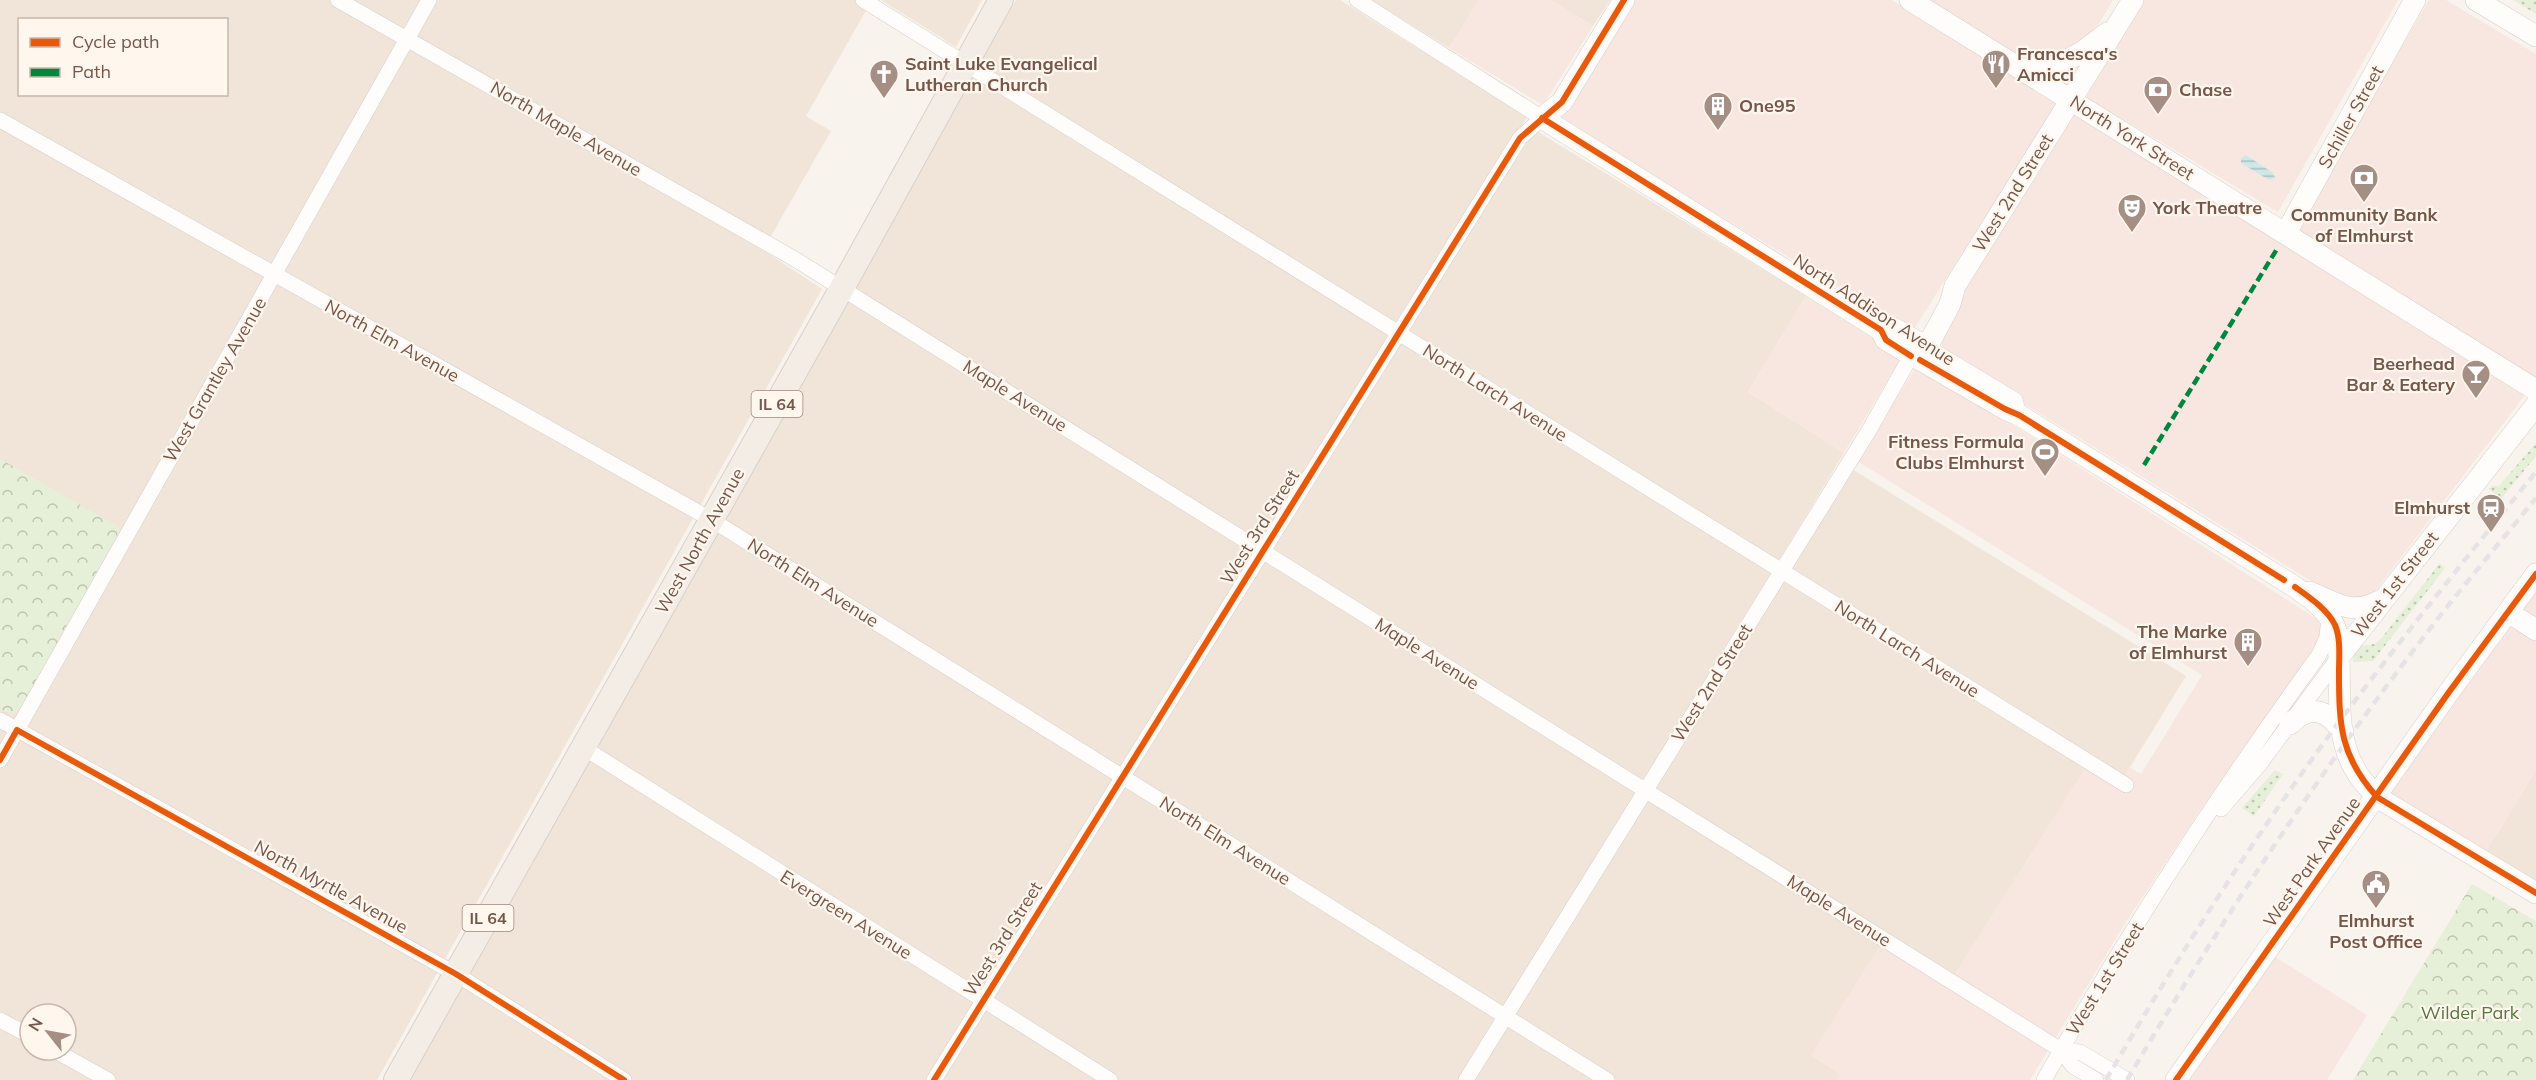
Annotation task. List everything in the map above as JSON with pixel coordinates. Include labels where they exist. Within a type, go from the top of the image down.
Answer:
[{"type":"main road","name":"West North Avenue","points":[[396,1080],[842,288],[1001,0]]},
{"type":"street","name":"North Maple Avenue","points":[[338,0],[793,258]]},
{"type":"street","name":"West Grantley Avenue","points":[[0,760],[429,0]]},
{"type":"street","name":"North Larch Avenue","points":[[864,0],[2126,785]]},
{"type":"street","name":"North Addison Avenue","points":[[1357,0],[1881,330],[1886,340],[1919,351],[2005,409],[2017,408],[2295,586],[2319,604],[2334,624],[2337,633],[2339,704],[2343,732],[2356,771],[2377,797],[2536,893]]},
{"type":"street","name":"West 3rd Street","points":[[934,1080],[1520,138],[1562,102],[1624,0]]},
{"type":"street","name":"North York Street","points":[[1910,0],[2536,390]]},
{"type":"street","name":"West 2nd Street","points":[[1466,1080],[1905,370],[1919,351],[1924,326],[1941,299],[1955,286],[2133,0]]},
{"type":"street","name":"Schiller Street","points":[[2286,233],[2415,0]]},
{"type":"street","points":[[2476,0],[2536,36]]},
{"type":"street","points":[[2021,69],[2053,68],[2082,52],[2119,23]]},
{"type":"street","name":"North Elm Avenue","points":[[0,120],[274,276],[712,520],[1607,1080]]},
{"type":"street","name":"Maple Avenue","points":[[793,258],[2061,1050],[2073,1066],[2096,1080]]},
{"type":"street","name":"West 1st Street","points":[[2187,849],[2259,765],[2382,600],[2536,405]]},
{"type":"street","name":"West Park Avenue","points":[[2176,1080],[2536,574]]},
{"type":"street","points":[[2295,586],[2354,608],[2363,609],[2382,600]]},
{"type":"street","points":[[2508,612],[2536,630]]},
{"type":"street","name":"West 1st Street","points":[[2044,1080],[2092,997],[2214,805],[2319,655],[2327,637],[2329,617]]},
{"type":"street","points":[[2290,724],[2306,711],[2315,711],[2330,718],[2343,732]]},
{"type":"street","name":"North Myrtle Avenue","points":[[0,720],[456,974],[624,1080]]},
{"type":"street","name":"Evergreen Avenue","points":[[584,748],[1110,1080]]},
{"type":"street","points":[[0,1020],[18,1030]]},
{"type":"street","name":"Maple Avenue","points":[[2061,1050],[2080,1052],[2127,1080]]},
{"type":"street","points":[[76,1062],[108,1080]]},
{"type":"shaded area","points":[[0,0],[872,0],[806,116],[831,131],[763,250],[822,289],[377,1080],[0,1080]]},
{"type":"shaded area","points":[[881,0],[982,0],[956,47]]},
{"type":"shaded area","points":[[1016,0],[1340,0],[1527,117],[1396,322],[1406,329],[1535,130],[1806,296],[1748,392],[1844,453],[1778,562],[1852,469],[2186,676],[2124,777],[1954,975],[1811,1055],[1840,1074],[1837,1080],[406,1080]]},
{"type":"shaded area","points":[[1371,0],[1479,0],[1449,48]]},
{"type":"shaded area","points":[[1479,0],[1550,0],[1593,26],[1543,105],[1449,48]]},
{"type":"shaded area","points":[[1550,0],[1610,0],[1593,26]]},
{"type":"shaded area","points":[[1635,0],[1892,0],[2058,103],[1912,332],[1559,118]]},
{"type":"shaded area","points":[[1929,0],[2113,0],[2098,25],[2071,53],[2039,60],[2010,50]]},
{"type":"shaded area","points":[[2144,0],[2398,0],[2278,212],[2086,97]]},
{"type":"shaded area","points":[[2429,0],[2446,0],[2536,54],[2536,381],[2294,230]]},
{"type":"shaded area","points":[[2076,109],[2528,391],[2360,611],[1930,346]]},
{"type":"shaded area","points":[[1806,296],[1902,356],[1844,453],[1748,392]]},
{"type":"shaded area","points":[[1918,364],[2320,621],[2323,632],[2318,644],[2201,809],[2124,925],[2030,1080],[1837,1080],[1840,1074],[1811,1055],[1881,944],[1954,975],[2092,757],[2124,776],[2129,767],[2141,774],[2202,675],[1857,461]]},
{"type":"shaded area","points":[[2536,582],[2536,618],[2517,607]]},
{"type":"shaded area","points":[[2509,622],[2536,639],[2536,770],[2485,853],[2386,791]]},
{"type":"shaded area","points":[[2536,770],[2536,884],[2485,853]]},
{"type":"shaded area","points":[[2274,956],[2367,1015],[2327,1080],[2188,1080]]},
{"type":"green space","points":[[2513,0],[2536,0],[2536,14]]},
{"type":"green space","points":[[2536,443],[2536,456],[2501,499],[2489,489],[2492,486],[2499,486]]},
{"type":"green space","points":[[0,459],[121,528],[21,707],[13,714],[0,709]]},
{"type":"green space","points":[[2440,563],[2445,568],[2373,661],[2353,662],[2353,653],[2360,646],[2374,644],[2380,640]]},
{"type":"green space","points":[[2275,770],[2283,774],[2254,816],[2242,808]]},
{"type":"green space","name":"Wilder Park","points":[[2472,884],[2536,921],[2536,1080],[2353,1080]]},
{"type":"water","points":[[2246,155],[2273,173],[2275,178],[2269,180],[2241,163],[2241,158]]},
{"type":"railway","points":[[2106,1080],[2161,987],[2219,896],[2310,762],[2462,563],[2536,472]]},
{"type":"railway","points":[[2127,1080],[2195,968],[2303,803],[2433,624],[2536,498]]},
{"type":"marked path","points":[[2144,465],[2277,249]]},
{"type":"cycle path","points":[[934,1080],[1520,138],[1562,102],[1624,0]]},
{"type":"cycle path","points":[[1542,118],[1881,330],[1886,340],[1911,356]]},
{"type":"cycle path","points":[[1920,360],[2019,415],[2284,580]]},
{"type":"cycle path","points":[[2176,1080],[2449,692],[2536,574]]},
{"type":"cycle path","points":[[2295,587],[2323,609],[2332,619],[2337,630],[2341,724],[2355,768],[2365,782],[2377,797],[2536,893]]},
{"type":"cycle path","points":[[0,760],[17,730],[456,974],[624,1080]]},
{"type":"place","name":"Francesca's Amicci","points":[[1996,90]]},
{"type":"place","name":"Saint Luke Evangelical Lutheran Church","points":[[884,100]]},
{"type":"place","name":"Chase","points":[[2158,116]]},
{"type":"place","name":"One95","points":[[1718,132]]},
{"type":"place","name":"Community Bank of Elmhurst","points":[[2364,204]]},
{"type":"place","name":"York Theatre","points":[[2132,234]]},
{"type":"place","name":"Beerhead Bar & Eatery","points":[[2476,400]]},
{"type":"place","name":"Fitness Formula Clubs Elmhurst","points":[[2045,478]]},
{"type":"place","name":"Elmhurst","points":[[2491,534]]},
{"type":"place","name":"The Marke of Elmhurst","points":[[2248,668]]},
{"type":"place","name":"Elmhurst Post Office","points":[[2376,910]]}]
